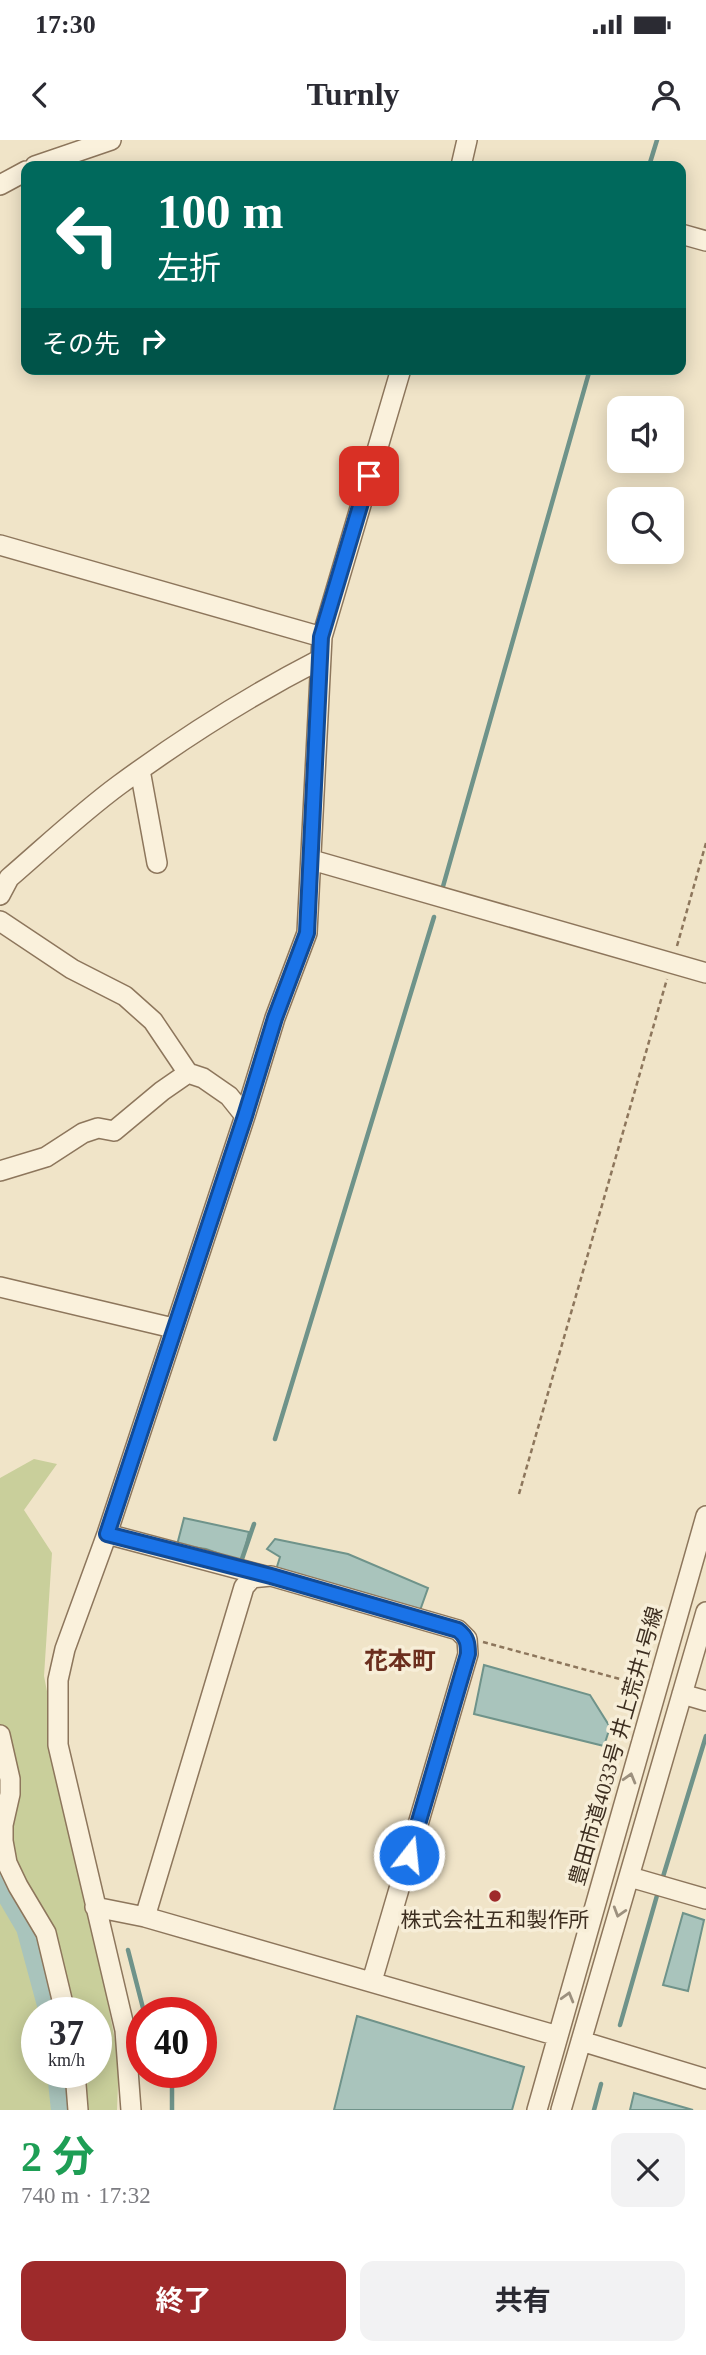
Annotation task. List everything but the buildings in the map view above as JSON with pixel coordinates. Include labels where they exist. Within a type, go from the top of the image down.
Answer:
[{"type":"street","points":[[50,161],[111,140]]},
{"type":"street","points":[[462,161],[467,140]]},
{"type":"street","points":[[0,185],[21,174]]},
{"type":"street","points":[[686,236],[706,242]]},
{"type":"street","points":[[131,2110],[125,2030],[58,1745],[57,1692],[65,1649],[107,1534],[275,1018],[307,933],[320,708],[321,637],[399,375]]},
{"type":"street","points":[[0,545],[321,637]]},
{"type":"street","points":[[0,895],[9,878],[140,770],[260,691],[319,660]]},
{"type":"street","points":[[140,770],[157,863]]},
{"type":"street","points":[[312,860],[706,973]]},
{"type":"street","points":[[0,921],[72,970],[125,996],[153,1021],[188,1073],[203,1078],[229,1096],[245,1116]]},
{"type":"street","points":[[0,1171],[46,1157],[83,1133],[98,1128],[114,1131],[188,1073]]},
{"type":"street","points":[[0,1287],[173,1328]]},
{"type":"street","name":"豊田市道4033号 井上荒井1号線","points":[[537,2110],[706,1516]]},
{"type":"street","points":[[107,1534],[458,1630],[465,1637],[468,1654],[372,1981]]},
{"type":"street","points":[[145,1917],[244,1587],[252,1578],[265,1576]]},
{"type":"street","points":[[561,2110],[706,1612]]},
{"type":"street","points":[[682,1695],[706,1701]]},
{"type":"street","points":[[0,1735],[10,1779],[10,1794],[3,1825],[7,1863],[46,1933],[61,1997]]},
{"type":"street","points":[[630,1877],[706,1899]]},
{"type":"street","points":[[96,1907],[145,1917],[558,2036]]},
{"type":"street","points":[[581,2041],[706,2078]]},
{"type":"street","points":[[76,2088],[78,2110]]},
{"type":"path","points":[[519,1494],[706,843]]},
{"type":"path","points":[[465,1637],[656,1688]]},
{"type":"green space","points":[[34,1459],[57,1464],[24,1510],[52,1553],[44,1676],[107,1997],[21,1997],[21,2088],[112,2088],[112,2025],[119,2061],[117,2110],[0,2110],[0,1478]]},
{"type":"water","points":[[184,1518],[249,1532],[242,1562],[206,1549],[177,1545]]},
{"type":"water","points":[[275,1539],[348,1554],[428,1588],[418,1616],[275,1573],[280,1557],[267,1549]]},
{"type":"water","points":[[484,1665],[590,1695],[610,1727],[604,1746],[474,1714]]},
{"type":"water","points":[[683,1913],[704,1920],[688,1991],[663,1985]]},
{"type":"water","points":[[357,2016],[524,2067],[512,2110],[334,2110]]},
{"type":"water","points":[[634,2093],[693,2110],[630,2110]]},
{"type":"waterway","points":[[651,161],[657,140]]},
{"type":"waterway","points":[[442,890],[588,375]]},
{"type":"waterway","points":[[275,1439],[434,917]]},
{"type":"waterway","points":[[242,1559],[254,1524]]},
{"type":"waterway","points":[[662,1880],[706,1736]]},
{"type":"waterway","points":[[0,1876],[30,1927],[49,1997]]},
{"type":"waterway","points":[[620,2025],[658,1892]]},
{"type":"waterway","points":[[128,1950],[140,1997]]},
{"type":"waterway","points":[[594,2110],[601,2084]]},
{"type":"waterway","points":[[63,2088],[65,2110]]},
{"type":"waterway","points":[[172,2088],[172,2110]]},
{"type":"place","name":"株式会社五和製作所","points":[[495,1896]]},
{"type":"district","name":"花本町","points":[[400,1661]]},
{"type":"route","points":[[369,476],[321,637],[320,708],[307,933],[275,1018],[107,1534],[271,1576],[462,1633],[467,1639],[468,1654],[409,1855]]}]
